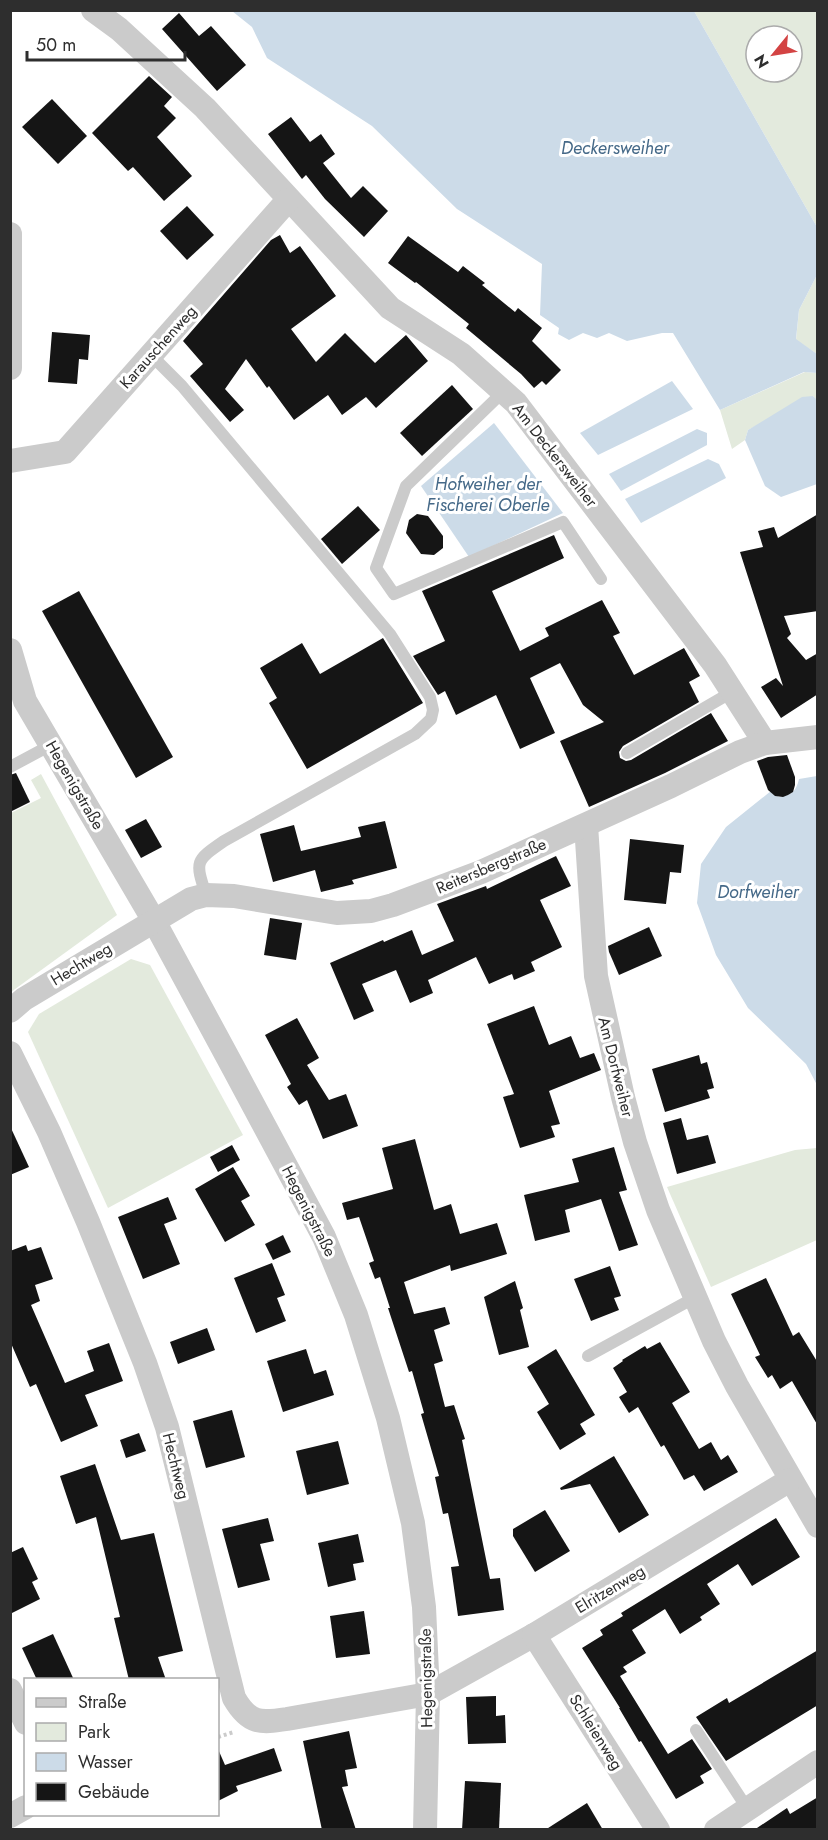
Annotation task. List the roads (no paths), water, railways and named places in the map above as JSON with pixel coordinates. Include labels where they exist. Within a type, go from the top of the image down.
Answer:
[{"type":"street","name":"Am Deckersweiher","points":[[93,10],[119,29],[205,108],[390,308],[461,354],[523,413],[715,665],[765,742]]},
{"type":"street","name":"Karauschenweg","points":[[10,461],[65,452],[288,200]]},
{"type":"street","points":[[10,234],[10,368]]},
{"type":"street","name":"Hegenigstraße","points":[[10,650],[25,701],[154,921],[324,1237],[356,1315],[388,1418],[413,1523],[424,1607],[428,1694],[425,1830]]},
{"type":"street","name":"Reitersbergstraße","points":[[154,921],[191,899],[206,895],[234,896],[337,913],[371,911],[393,905],[481,872],[765,742],[818,736]]},
{"type":"street","name":"Am Dorfweiher","points":[[586,825],[596,976],[604,1018],[635,1142],[658,1210],[694,1298],[736,1386],[818,1526]]},
{"type":"street","name":"Hechtweg","points":[[10,1011],[24,999],[154,921]]},
{"type":"street","name":"Hechtweg","points":[[10,1053],[49,1132],[145,1363],[167,1427],[234,1698],[251,1717],[265,1723],[428,1694]]},
{"type":"street","name":"Elritzenweg","points":[[428,1694],[534,1635],[790,1480]]},
{"type":"street","name":"Schleienweg","points":[[534,1635],[658,1830]]},
{"type":"street","points":[[10,1690],[24,1719]]},
{"type":"street","points":[[716,1830],[818,1762]]},
{"type":"street","points":[[10,1816],[24,1808]]},
{"type":"lane","points":[[150,355],[182,386],[390,634],[430,697],[433,710],[431,719],[415,734],[203,855],[199,863],[199,874],[206,895]]},
{"type":"lane","points":[[503,392],[406,486],[376,568],[394,594],[563,522],[601,579]]},
{"type":"lane","points":[[627,753],[732,692]]},
{"type":"lane","points":[[10,767],[51,745]]},
{"type":"lane","points":[[588,1356],[694,1298]]},
{"type":"lane","points":[[696,1730],[747,1808]]},
{"type":"water","name":"Deckersweiher","points":[[232,11],[694,11],[817,227],[817,275],[799,310],[796,339],[817,354],[817,373],[804,372],[720,410],[673,333],[662,333],[627,341],[609,333],[597,338],[583,333],[569,340],[558,334],[559,328],[540,315],[542,264],[457,209],[372,126],[267,58],[252,27]]},
{"type":"water","points":[[672,381],[693,409],[598,455],[580,433]]},
{"type":"water","points":[[813,396],[818,401],[817,484],[781,497],[765,486],[745,440],[748,430],[802,397]]},
{"type":"water","name":"Hofweiher der Fischerei Oberle","points":[[494,423],[563,513],[469,557],[421,486]]},
{"type":"water","points":[[697,429],[707,433],[707,445],[621,491],[609,474]]},
{"type":"water","points":[[708,459],[719,464],[726,478],[641,523],[625,499]]},
{"type":"water","name":"Dorfweiher","points":[[817,776],[817,1085],[806,1064],[748,1008],[716,955],[697,903],[701,864],[726,827],[771,791],[779,797],[787,795],[795,790],[799,779]]}]
